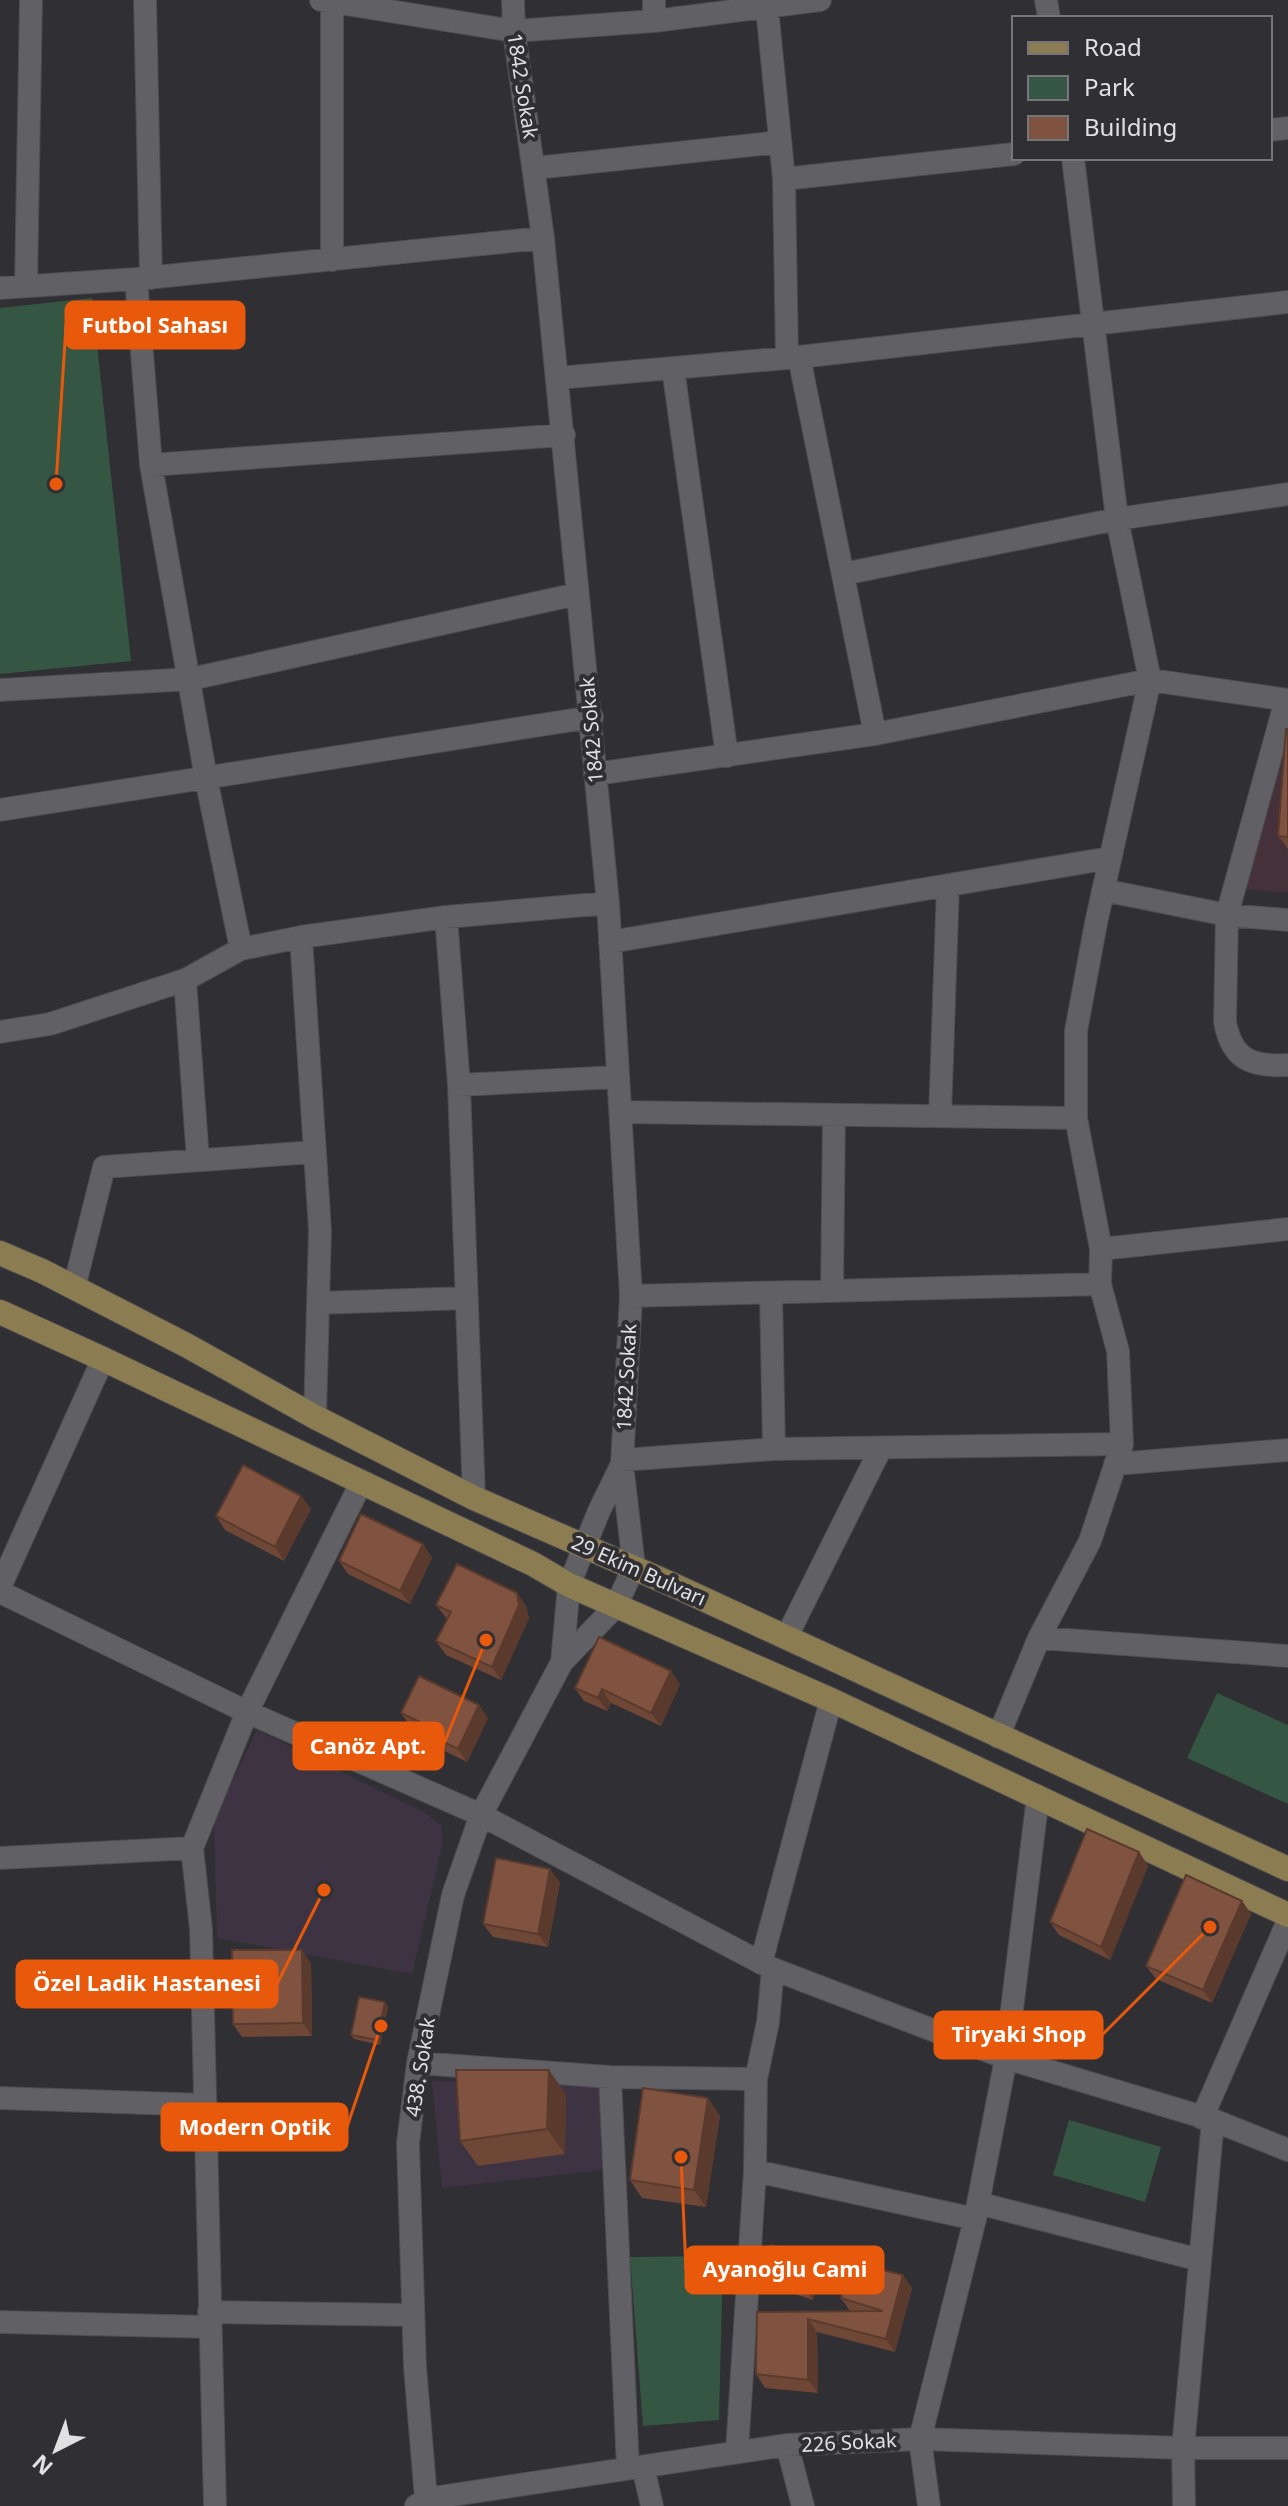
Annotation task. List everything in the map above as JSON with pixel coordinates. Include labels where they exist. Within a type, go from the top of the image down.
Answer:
[{"type":"main road","name":"29 Ekim Bulvarı","points":[[0,1253],[186,1345],[315,1417],[474,1498],[634,1567],[1288,1869]]},
{"type":"main road","name":"29 Ekim Bulvarı","points":[[0,1312],[533,1564],[569,1585],[831,1700],[1038,1796],[1288,1918]]},
{"type":"street","points":[[26,286],[31,0]]},
{"type":"street","points":[[145,0],[144,279],[151,465],[206,778],[241,949]]},
{"type":"street","name":"1842 Sokak","points":[[513,0],[514,31],[535,168],[564,435],[608,903],[631,1296],[622,1462]]},
{"type":"street","points":[[332,260],[326,1],[514,31],[654,10],[767,8],[820,0]]},
{"type":"street","points":[[767,8],[784,179],[793,358],[843,574],[875,734]]},
{"type":"street","points":[[535,168],[780,142]]},
{"type":"street","points":[[784,179],[1012,154]]},
{"type":"street","points":[[998,1737],[1039,1638],[1090,1541],[1118,1454],[1118,1351],[1100,1284],[1101,1249],[1076,1118],[1076,1031],[1103,890],[1150,680],[1117,519],[1073,160]]},
{"type":"street","points":[[0,288],[144,279],[543,238]]},
{"type":"street","points":[[558,378],[793,358],[1288,302]]},
{"type":"street","points":[[673,368],[727,756]]},
{"type":"street","points":[[151,465],[564,435]]},
{"type":"street","points":[[843,574],[1117,519],[1288,494]]},
{"type":"street","points":[[0,690],[191,679],[577,594]]},
{"type":"street","points":[[595,774],[875,734],[1150,680],[1287,700],[1227,915],[1225,1022],[1228,1037],[1236,1051],[1250,1061],[1266,1066],[1288,1065]]},
{"type":"street","points":[[0,810],[592,717]]},
{"type":"street","points":[[610,942],[1110,858]]},
{"type":"street","points":[[940,1116],[948,885]]},
{"type":"street","points":[[1103,890],[1227,915],[1288,920]]},
{"type":"street","points":[[0,1032],[50,1024],[185,980],[241,949],[301,937],[446,917],[608,903]]},
{"type":"street","points":[[446,917],[459,1085],[474,1498]]},
{"type":"street","points":[[301,937],[320,1230],[315,1417]]},
{"type":"street","points":[[185,980],[198,1160]]},
{"type":"street","points":[[459,1085],[617,1077]]},
{"type":"street","points":[[621,1112],[1076,1118]]},
{"type":"street","points":[[832,1291],[834,1115]]},
{"type":"street","points":[[74,1288],[104,1167],[315,1152]]},
{"type":"street","points":[[1101,1249],[1288,1229]]},
{"type":"street","points":[[631,1296],[1100,1284]]},
{"type":"street","points":[[771,1293],[774,1449]]},
{"type":"street","points":[[318,1303],[467,1298]]},
{"type":"street","points":[[103,1359],[0,1589],[247,1712],[481,1815],[767,1966],[1006,2058],[1208,2119],[1288,2150]]},
{"type":"street","points":[[786,1638],[881,1448]]},
{"type":"street","points":[[622,1462],[774,1449],[881,1448],[1118,1454],[1288,1450]]},
{"type":"street","points":[[562,1662],[569,1585],[622,1462]]},
{"type":"street","points":[[562,1662],[616,1606],[634,1567],[622,1462]]},
{"type":"street","points":[[215,2506],[201,1929],[192,1848],[247,1712],[361,1483]]},
{"type":"street","points":[[1039,1638],[1288,1656]]},
{"type":"street","name":"438. Sokak","points":[[421,2502],[408,2143],[418,2063],[453,1895],[481,1815],[562,1662]]},
{"type":"street","points":[[737,2451],[755,2171],[756,2079],[768,2022],[767,1966],[831,1700]]},
{"type":"street","points":[[929,2506],[920,2439],[976,2211],[1006,2058],[1038,1796]]},
{"type":"street","points":[[0,1858],[192,1848]]},
{"type":"street","points":[[1184,2506],[1183,2448],[1200,2260],[1208,2119],[1288,1918]]},
{"type":"street","points":[[418,2063],[610,2077],[756,2079]]},
{"type":"street","points":[[610,2077],[635,2468],[652,2506]]},
{"type":"street","points":[[0,2098],[206,2105]]},
{"type":"street","points":[[755,2171],[976,2211],[1200,2260]]},
{"type":"street","points":[[0,2322],[413,2315]]},
{"type":"street","name":"226 Sokak","points":[[421,2502],[787,2445],[920,2439],[1183,2448],[1288,2448]]},
{"type":"street","points":[[787,2445],[803,2506]]},
{"type":"shaded area","points":[[1288,727],[1288,893],[1244,889]]},
{"type":"shaded area","points":[[257,1730],[425,1813],[441,1825],[443,1842],[412,1974],[217,1938],[214,1820]]},
{"type":"shaded area","points":[[432,2081],[600,2085],[602,2170],[442,2188]]},
{"type":"green space","points":[[92,298],[131,661],[0,674],[0,308]]},
{"type":"green space","points":[[1217,1693],[1288,1725],[1288,1804],[1187,1758]]},
{"type":"green space","points":[[1069,2120],[1161,2147],[1145,2202],[1053,2175]]},
{"type":"green space","points":[[723,2256],[719,2420],[643,2426],[630,2257]]},
{"type":"building","points":[[1288,729],[1288,837],[1278,836]]},
{"type":"building","points":[[243,1465],[301,1496],[275,1547],[216,1516]]},
{"type":"building","points":[[361,1514],[423,1544],[400,1591],[339,1561]]},
{"type":"building","points":[[457,1564],[517,1593],[519,1605],[492,1667],[436,1641],[451,1612],[436,1605]]},
{"type":"building","points":[[599,1637],[671,1671],[651,1713],[602,1689],[598,1698],[575,1688]]},
{"type":"building","points":[[419,1676],[479,1705],[458,1749],[417,1729],[420,1722],[401,1713]]},
{"type":"building","points":[[1087,1829],[1139,1852],[1101,1947],[1050,1922]]},
{"type":"building","points":[[496,1858],[550,1869],[538,1934],[483,1924]]},
{"type":"building","points":[[1186,1875],[1242,1901],[1203,1990],[1146,1966]]},
{"type":"building","points":[[232,1950],[302,1950],[303,2023],[233,2024]]},
{"type":"building","points":[[359,1997],[385,2002],[377,2040],[351,2035]]},
{"type":"building","points":[[456,2070],[549,2070],[547,2129],[460,2141]]},
{"type":"building","points":[[643,2088],[708,2098],[694,2190],[630,2180]]},
{"type":"building","points":[[771,2245],[817,2257],[807,2291],[758,2275]]},
{"type":"building","points":[[849,2262],[903,2275],[886,2339],[808,2319],[808,2380],[756,2374],[757,2312],[883,2311],[841,2298]]},
{"type":"place","name":"Futbol Sahası","points":[[56,484]]},
{"type":"place","name":"Canöz Apt.","points":[[486,1640]]},
{"type":"place","name":"Özel Ladik Hastanesi","points":[[324,1890]]},
{"type":"place","name":"Tiryaki Shop","points":[[1210,1927]]},
{"type":"place","name":"Modern Optik","points":[[381,2026]]},
{"type":"place","name":"Ayanoğlu Cami","points":[[681,2157]]}]
